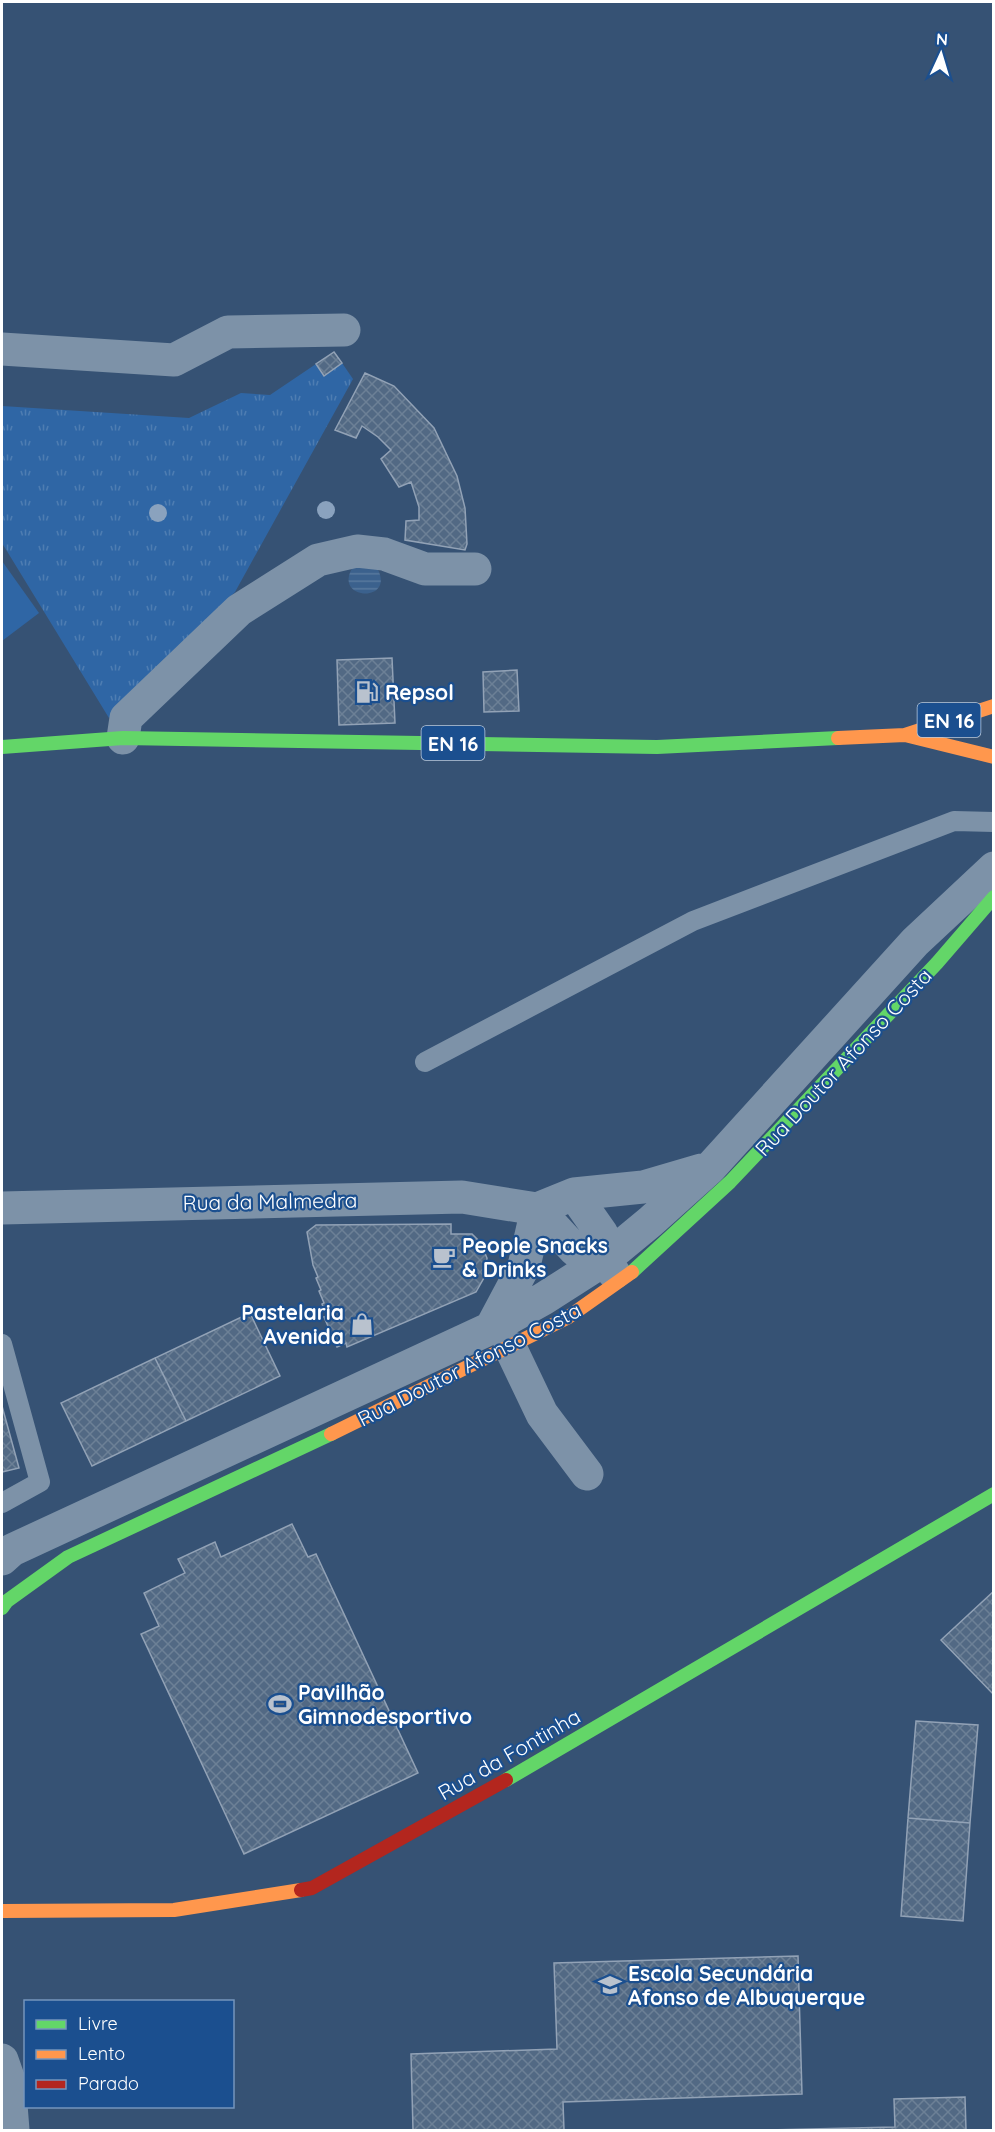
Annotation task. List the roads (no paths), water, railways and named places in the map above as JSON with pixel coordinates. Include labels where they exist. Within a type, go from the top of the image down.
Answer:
[{"type":"street","points":[[2,349],[174,360],[228,332],[344,330]]},
{"type":"street","points":[[123,738],[126,718],[238,610],[318,560],[357,551],[384,554],[425,569],[476,569]]},
{"type":"street","name":"EN 16","points":[[2,747],[123,738],[657,747],[905,735],[993,706]]},
{"type":"street","points":[[905,735],[993,757]]},
{"type":"street","name":"Rua Doutor Afonso Costa","points":[[612,1270],[650,1222],[710,1168],[915,942],[993,868]]},
{"type":"street","name":"Rua Doutor Afonso Costa","points":[[2,1608],[7,1601],[68,1557],[357,1422],[500,1337],[543,1299],[612,1270],[685,1225],[730,1182],[937,963],[993,897]]},
{"type":"street","points":[[537,1209],[574,1194],[643,1187],[710,1168]]},
{"type":"street","points":[[574,1194],[602,1234],[612,1270]]},
{"type":"street","name":"Rua da Malmedra","points":[[2,1208],[462,1197],[537,1209]]},
{"type":"street","points":[[537,1209],[575,1250],[612,1270]]},
{"type":"street","points":[[537,1209],[524,1266],[500,1337],[542,1414],[587,1474]]},
{"type":"street","name":"Rua Doutor Afonso Costa","points":[[5,1554],[500,1337]]},
{"type":"street","name":"Rua da Fontinha","points":[[2,1911],[174,1910],[312,1888],[453,1811],[993,1494]]},
{"type":"street","points":[[2,2060],[9,2080],[13,2130]]},
{"type":"lane","points":[[424,1062],[693,921],[954,821],[993,822]]},
{"type":"lane","points":[[2,1344],[40,1482],[2,1503]]},
{"type":"place","name":"Repsol","points":[[367,692]]},
{"type":"place","name":"People Snacks & Drinks","points":[[444,1257]]},
{"type":"place","name":"Pastelaria Avenida","points":[[362,1324]]},
{"type":"place","name":"Pavilhão Gimnodesportivo","points":[[280,1704]]},
{"type":"place","name":"Escola Secundária Afonso de Albuquerque","points":[[610,1985]]}]
